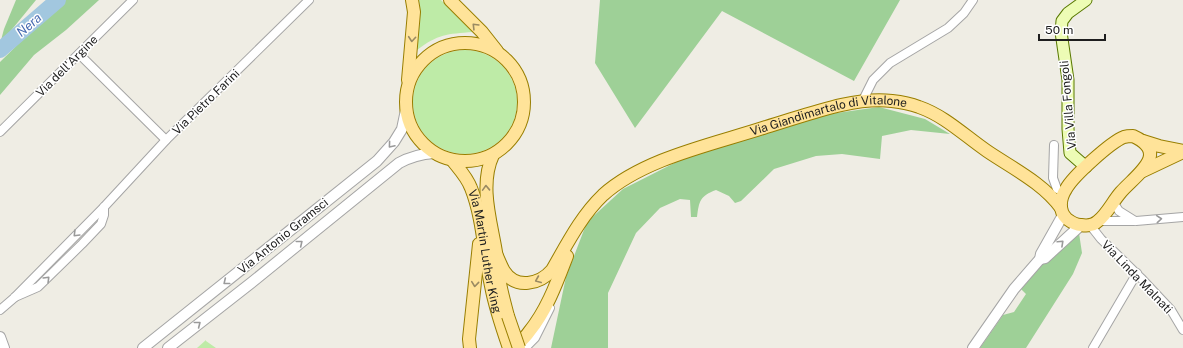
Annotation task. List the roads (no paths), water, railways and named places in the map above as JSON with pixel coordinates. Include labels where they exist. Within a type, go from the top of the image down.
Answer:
[{"type":"main road","points":[[412,0],[414,12],[406,100],[406,110],[411,127],[420,142],[434,153],[452,160],[466,162],[480,160],[493,155],[506,145],[516,133],[522,118],[525,102],[522,85],[515,70],[482,32],[450,0]]},
{"type":"main road","name":"Via Villa Fongoli","points":[[1086,0],[1068,14],[1062,21],[1060,32],[1068,80],[1068,130],[1070,153],[1086,167]]},
{"type":"main road","points":[[407,89],[414,71],[427,56],[444,47],[463,43],[482,45],[499,53]]},
{"type":"main road","name":"Via Giandimartalo di Vitalone","points":[[603,195],[630,176],[683,153],[821,111],[863,100],[892,101],[919,107],[953,125],[1042,189],[1056,201],[1062,212],[1069,220],[1090,224]]},
{"type":"main road","points":[[1042,189],[1061,189],[1107,147],[1125,137],[1133,136],[1159,146],[1183,151]]},
{"type":"main road","points":[[1143,141],[1148,147],[1150,158],[1143,171]]},
{"type":"main road","points":[[1090,224],[1113,202],[1122,190],[1143,171],[1183,151]]},
{"type":"main road","name":"Via Martin Luther King","points":[[493,155],[486,181],[487,204],[496,254],[503,318],[509,348]]},
{"type":"main road","name":"Via Martin Luther King","points":[[452,160],[470,186],[477,208],[491,286],[503,318],[519,348]]},
{"type":"main road","points":[[1061,189],[1062,212]]},
{"type":"main road","points":[[496,254],[504,272],[512,279],[521,283],[540,281],[552,270],[586,214],[603,195]]},
{"type":"main road","points":[[514,348],[529,333],[541,315],[558,281],[567,256],[603,195]]},
{"type":"main road","points":[[470,348],[469,339],[481,231]]},
{"type":"street","name":"Via dell'Argine","points":[[0,132],[133,0]]},
{"type":"street","name":"Via Pietro Farini","points":[[0,310],[14,298],[38,287],[82,244],[101,224],[104,215],[104,206],[166,140],[309,0]]},
{"type":"street","points":[[863,100],[873,80],[890,63],[948,28],[964,14],[973,0]]},
{"type":"street","points":[[79,54],[166,140]]},
{"type":"street","name":"Via Antonio Gramsci","points":[[143,348],[377,161],[394,142],[402,129],[406,110]]},
{"type":"street","points":[[1054,145],[1053,178],[1061,189]]},
{"type":"street","name":"Via Antonio Gramsci","points":[[168,348],[399,163],[422,154],[434,153]]},
{"type":"street","points":[[1113,202],[1119,211],[1136,221]]},
{"type":"street","points":[[973,348],[1014,289],[1040,259],[1041,254],[1062,212]]},
{"type":"street","points":[[1040,259],[1045,258],[1090,224],[1183,217]]},
{"type":"street","name":"Via Linda Malnati","points":[[1090,224],[1101,239],[1137,273],[1171,310],[1183,330]]},
{"type":"street","points":[[1093,348],[1137,273]]},
{"type":"street","points":[[525,348],[535,338],[546,318],[558,281]]},
{"type":"street","points":[[0,337],[4,348]]},
{"type":"waterway","name":"Nera","points":[[0,50],[58,0]]}]
